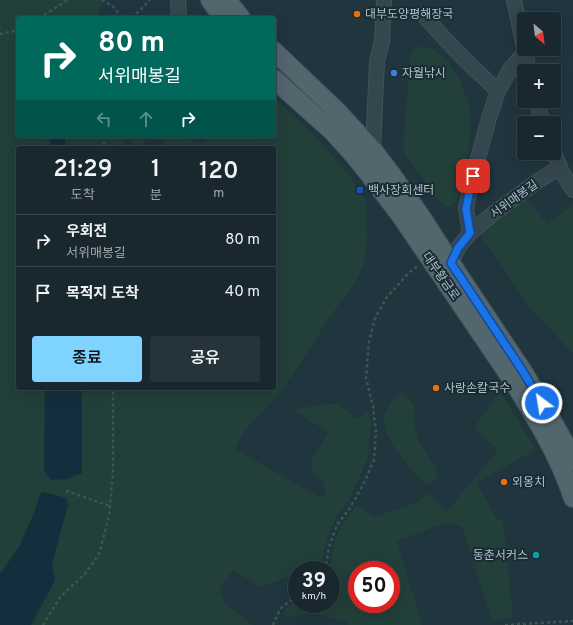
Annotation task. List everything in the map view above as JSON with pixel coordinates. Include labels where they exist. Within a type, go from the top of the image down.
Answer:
[{"type":"main road","points":[[210,0],[222,16]]},
{"type":"main road","points":[[227,0],[239,16]]},
{"type":"main road","name":"대부황금로","points":[[276,53],[338,112],[373,150],[406,194],[522,370],[549,415],[573,461]]},
{"type":"main road","name":"대부황금로","points":[[276,80],[332,131],[352,153],[387,197],[493,350],[528,405],[557,460],[573,498]]},
{"type":"lane","points":[[178,0],[179,16]]},
{"type":"lane","points":[[373,150],[377,61],[382,41],[384,0]]},
{"type":"lane","points":[[514,0],[517,16]]},
{"type":"lane","points":[[423,14],[456,52],[498,91]]},
{"type":"lane","points":[[470,233],[466,209],[479,152],[498,91],[511,68],[521,56]]},
{"type":"lane","points":[[557,160],[573,190]]},
{"type":"lane","name":"서위매봉길","points":[[451,263],[458,248],[470,233],[494,213],[560,167]]},
{"type":"path","points":[[42,16],[68,0]]},
{"type":"path","points":[[102,0],[114,7],[121,16]]},
{"type":"path","points":[[134,16],[150,0]]},
{"type":"path","points":[[0,34],[16,30]]},
{"type":"path","points":[[327,561],[329,547],[336,525],[350,508],[374,460],[376,433],[373,406],[366,378],[369,342],[375,318],[387,297],[427,256]]},
{"type":"path","points":[[43,625],[61,596],[85,574],[99,554],[109,516],[113,473],[113,390]]},
{"type":"path","points":[[66,491],[110,506]]},
{"type":"path","points":[[273,625],[280,609],[288,603]]},
{"type":"path","points":[[505,625],[573,621]]},
{"type":"green space","points":[[0,0],[103,0],[99,11],[99,16],[16,16],[16,138],[50,138],[50,146],[16,146],[16,390],[45,390],[44,471],[82,473],[82,390],[276,390],[276,146],[162,146],[164,138],[184,138],[198,143],[208,138],[276,138],[276,99],[321,143],[352,178],[366,200],[367,238],[364,264],[353,286],[331,315],[283,389],[244,432],[235,449],[321,498],[325,494],[324,483],[312,471],[310,463],[328,432],[293,410],[323,404],[339,404],[357,419],[368,410],[371,423],[368,458],[349,500],[336,518],[330,531],[323,561],[288,561],[288,577],[261,587],[233,570],[219,589],[226,605],[253,625],[31,625],[55,580],[52,564],[68,505],[40,494],[35,511],[19,547],[0,574]]},
{"type":"green space","points":[[422,46],[433,49],[448,62],[460,80],[469,104],[471,130],[467,165],[460,194],[453,205],[447,207],[439,202],[405,154],[403,146],[410,59],[414,49]]},
{"type":"green space","points":[[65,138],[122,138],[127,146],[65,146]]},
{"type":"green space","points":[[128,138],[146,138],[143,146],[133,146]]},
{"type":"green space","points":[[525,196],[547,224],[573,204],[573,354],[530,308],[479,233]]},
{"type":"green space","points":[[500,391],[536,450],[477,482],[496,518],[503,521],[513,618],[492,621],[462,527],[448,522],[397,541],[422,625],[348,625],[348,620],[327,618],[318,613],[340,613],[340,561],[331,561],[335,539],[341,526],[357,505],[373,517],[416,503],[429,493],[446,512],[498,450],[474,428]]},
{"type":"green space","points":[[402,393],[409,397],[415,408],[414,423],[419,442],[436,468],[437,477],[431,484],[424,483],[412,470],[392,444],[386,432],[383,416],[393,399]]},
{"type":"green space","points":[[288,606],[288,613],[307,613],[287,618],[284,617],[283,612]]},
{"type":"water","points":[[50,138],[65,138],[65,146],[50,146]]},
{"type":"water","points":[[45,390],[82,390],[82,473],[67,479],[51,480],[44,471]]},
{"type":"water","points":[[44,492],[66,498],[68,504],[52,564],[55,580],[31,625],[0,625],[0,574],[19,547],[35,511],[40,494]]},
{"type":"place","name":"대부도양평해장국","points":[[357,14]]},
{"type":"place","name":"자월낚시","points":[[394,73]]},
{"type":"place","name":"백사장회센터","points":[[360,190]]},
{"type":"place","name":"사랑손칼국수","points":[[436,388]]},
{"type":"place","name":"외옹치","points":[[504,482]]},
{"type":"place","name":"동춘서커스","points":[[536,555]]},
{"type":"route","points":[[473,176],[466,209],[470,233],[458,248],[451,263],[522,370],[542,403]]}]
